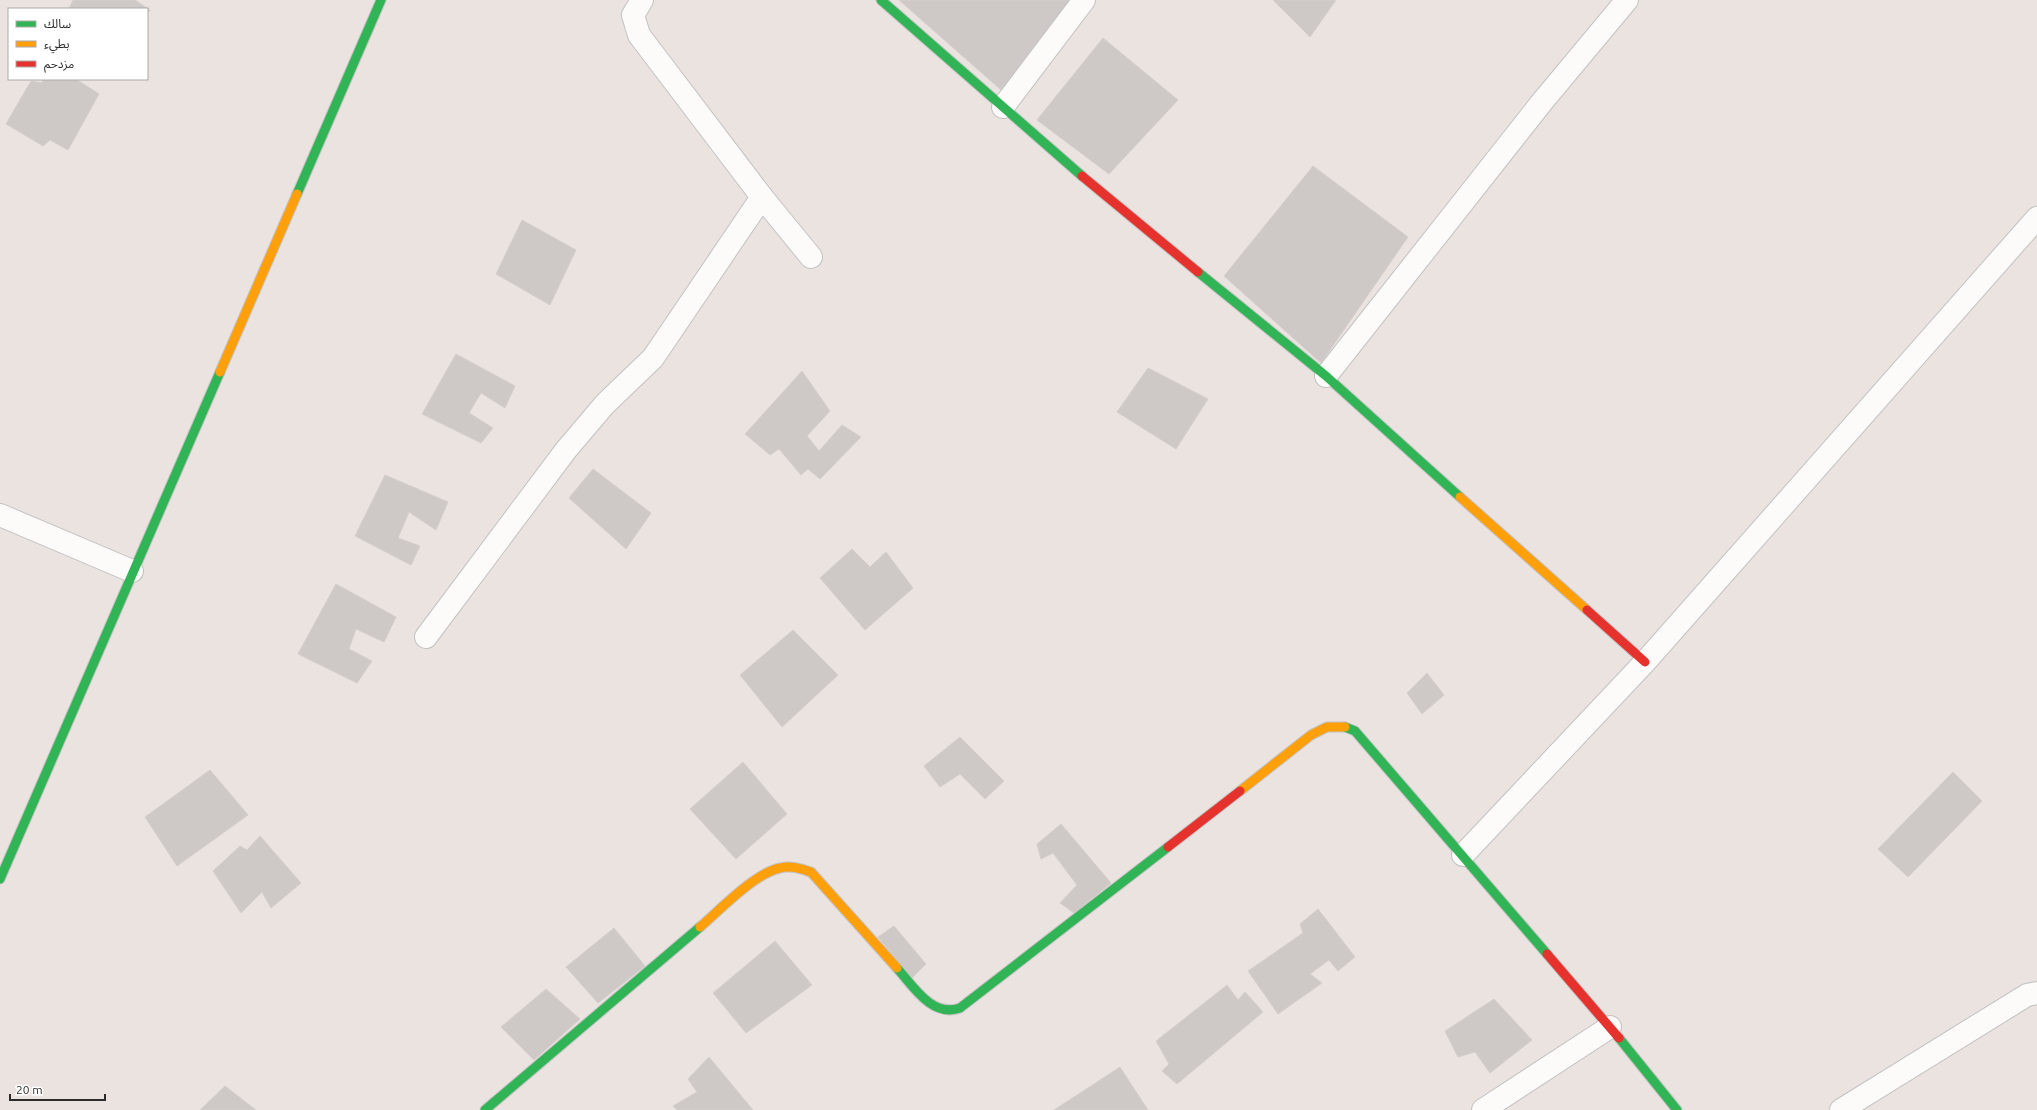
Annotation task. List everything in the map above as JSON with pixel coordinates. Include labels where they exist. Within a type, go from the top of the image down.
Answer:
[{"type":"street","points":[[0,879],[132,571],[381,0]]},
{"type":"street","points":[[642,0],[633,15],[639,35],[762,197],[811,257]]},
{"type":"street","points":[[881,0],[1099,191],[1326,376],[1645,662]]},
{"type":"street","points":[[1003,107],[1084,0]]},
{"type":"street","points":[[1326,376],[1537,108],[1627,0]]},
{"type":"street","points":[[426,637],[566,450],[605,404],[653,358],[762,197]]},
{"type":"street","points":[[1463,855],[1645,662],[2037,218]]},
{"type":"street","points":[[0,515],[132,571]]},
{"type":"street","points":[[485,1110],[761,875],[776,867],[796,866],[811,872],[930,1005],[942,1010],[956,1011],[965,1006],[1311,735],[1326,726],[1345,726],[1355,731],[1610,1027],[1677,1110]]},
{"type":"street","points":[[1841,1110],[2027,996],[2037,993]]},
{"type":"street","points":[[1483,1110],[1610,1027]]},
{"type":"building","points":[[73,0],[135,0],[147,8],[69,8]]},
{"type":"building","points":[[899,0],[1071,0],[1001,90]]},
{"type":"building","points":[[1273,0],[1336,0],[1310,37]]},
{"type":"building","points":[[1103,38],[1178,100],[1109,174],[1037,120]]},
{"type":"building","points":[[43,80],[78,80],[99,94],[68,150],[50,140],[43,146],[6,124],[31,81],[42,83]]},
{"type":"building","points":[[1313,166],[1408,237],[1321,363],[1224,276]]},
{"type":"building","points":[[522,220],[576,250],[550,305],[496,274]]},
{"type":"building","points":[[456,354],[515,386],[505,408],[481,393],[469,413],[493,428],[481,443],[422,414]]},
{"type":"building","points":[[1148,368],[1208,399],[1176,449],[1117,412]]},
{"type":"building","points":[[802,371],[830,411],[807,436],[819,451],[842,425],[861,437],[820,479],[808,469],[801,475],[779,449],[770,455],[745,434]]},
{"type":"building","points":[[593,469],[651,513],[626,549],[569,498]]},
{"type":"building","points":[[385,475],[448,502],[436,530],[409,512],[398,538],[420,546],[411,565],[355,536]]},
{"type":"building","points":[[852,549],[870,567],[886,552],[913,588],[865,630],[820,578]]},
{"type":"building","points":[[336,584],[396,617],[384,642],[356,629],[349,649],[372,661],[357,683],[298,654]]},
{"type":"building","points":[[793,630],[838,675],[782,727],[740,675]]},
{"type":"building","points":[[1427,673],[1444,695],[1422,714],[1407,693]]},
{"type":"building","points":[[960,737],[1004,781],[985,799],[960,774],[940,787],[924,766]]},
{"type":"building","points":[[743,762],[787,814],[736,859],[690,809]]},
{"type":"building","points":[[210,770],[248,815],[177,866],[145,817]]},
{"type":"building","points":[[1953,772],[1982,801],[1908,877],[1878,849]]},
{"type":"building","points":[[1061,824],[1111,883],[1074,913],[1060,903],[1077,885],[1053,853],[1041,859],[1037,844]]},
{"type":"building","points":[[260,836],[301,883],[271,908],[262,892],[241,913],[213,871],[240,846],[247,850]]},
{"type":"building","points":[[1318,909],[1355,957],[1338,971],[1329,960],[1310,974],[1322,983],[1278,1014],[1248,971],[1303,933],[1300,924]]},
{"type":"building","points":[[894,926],[926,964],[912,978],[878,937]]},
{"type":"building","points":[[614,928],[645,966],[598,1003],[566,967]]},
{"type":"building","points":[[775,941],[812,985],[746,1033],[713,993]]},
{"type":"building","points":[[1227,985],[1238,1000],[1245,992],[1263,1012],[1177,1084],[1162,1071],[1169,1064],[1156,1041]]},
{"type":"building","points":[[546,989],[580,1019],[534,1060],[501,1027]]},
{"type":"building","points":[[1494,999],[1532,1040],[1490,1073],[1475,1052],[1458,1057],[1445,1031]]},
{"type":"building","points":[[709,1057],[753,1110],[677,1110],[673,1106],[697,1092],[688,1079]]},
{"type":"building","points":[[1120,1067],[1148,1110],[1054,1110]]},
{"type":"building","points":[[225,1086],[256,1110],[200,1110]]},
{"type":"traffic: fast","points":[[297,194],[381,0]]},
{"type":"traffic: fast","points":[[881,0],[1082,176]]},
{"type":"traffic: fast","points":[[1198,272],[1326,376],[1460,497]]},
{"type":"traffic: fast","points":[[0,879],[220,372]]},
{"type":"traffic: fast","points":[[1345,727],[1355,731],[1547,954]]},
{"type":"traffic: fast","points":[[897,968],[917,991],[932,1004],[950,1010],[960,1008],[1168,847]]},
{"type":"traffic: fast","points":[[485,1110],[700,927]]},
{"type":"traffic: fast","points":[[1619,1038],[1677,1110]]},
{"type":"traffic: slow","points":[[220,372],[297,194]]},
{"type":"traffic: slow","points":[[1460,497],[1587,610]]},
{"type":"traffic: slow","points":[[1240,791],[1311,735],[1327,727],[1345,727]]},
{"type":"traffic: slow","points":[[700,927],[738,893],[760,877],[770,871],[780,868],[796,868],[811,872],[897,968]]},
{"type":"traffic: jam","points":[[1082,176],[1198,272]]},
{"type":"traffic: jam","points":[[1587,610],[1645,662]]},
{"type":"traffic: jam","points":[[1168,847],[1240,791]]},
{"type":"traffic: jam","points":[[1547,954],[1619,1038]]}]
